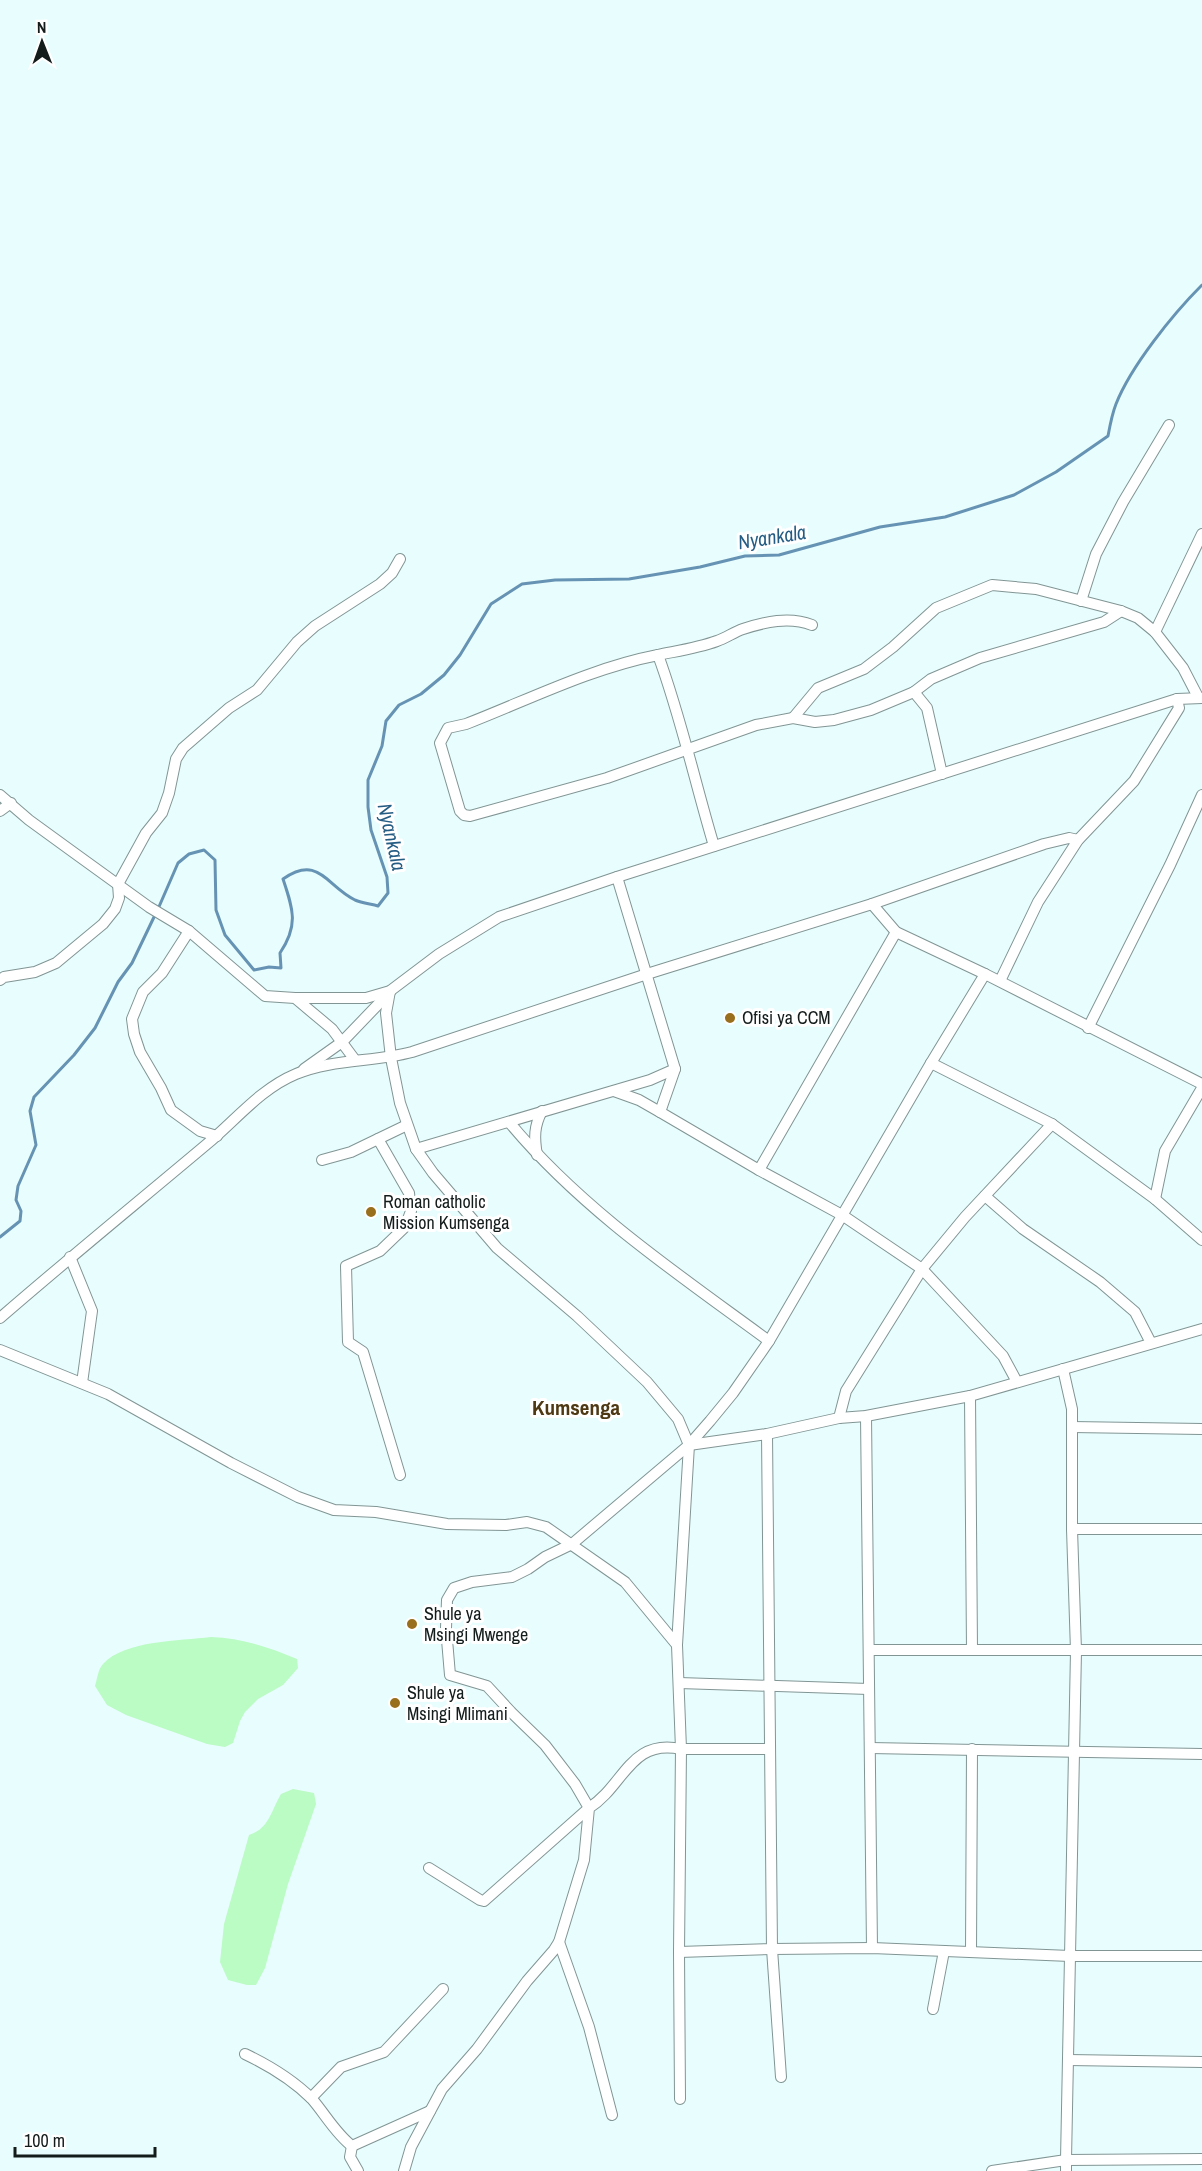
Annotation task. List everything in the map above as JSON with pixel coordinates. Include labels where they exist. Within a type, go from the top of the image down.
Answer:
[{"type":"street","points":[[1081,601],[1096,554],[1123,502],[1169,425]]},
{"type":"street","points":[[1155,632],[1202,534]]},
{"type":"street","points":[[0,980],[4,977],[34,972],[56,963],[103,924],[115,909],[118,884],[147,833],[162,813],[170,793],[176,759],[183,748],[229,708],[257,690],[297,642],[315,626],[380,584],[392,573],[400,559]]},
{"type":"street","points":[[0,1317],[217,1136],[266,1090],[297,1073],[342,1042],[390,991],[439,954],[499,917],[1177,699],[1200,698],[1183,668],[1155,632],[1138,618],[1121,611],[1036,590],[992,585],[936,608],[894,647],[864,669],[818,688],[793,718]]},
{"type":"street","points":[[812,625],[788,619],[741,629],[719,641],[636,660],[448,728],[440,743],[460,811],[470,816],[607,778],[756,725],[793,718],[815,722],[834,720],[871,710],[914,692],[932,679],[980,658],[1104,622],[1121,611]]},
{"type":"street","points":[[658,656],[667,679],[714,846]]},
{"type":"street","points":[[914,692],[927,708],[942,774]]},
{"type":"street","points":[[1000,981],[1038,902],[1078,840],[1134,781],[1179,708],[1177,699]]},
{"type":"street","points":[[0,795],[38,826],[118,884],[189,931],[265,996],[366,998],[390,991]]},
{"type":"street","points":[[1088,1028],[1170,865],[1202,795]]},
{"type":"street","points":[[0,811],[11,803]]},
{"type":"street","points":[[297,1073],[355,1060],[391,1058],[647,974],[872,904],[1044,844],[1069,838],[1078,840]]},
{"type":"street","points":[[618,877],[675,1069],[660,1112]]},
{"type":"street","points":[[872,904],[896,932],[1000,981],[1202,1086],[1165,1151],[1155,1199]]},
{"type":"street","points":[[189,931],[162,973],[143,992],[132,1019],[134,1034],[140,1052],[171,1110],[200,1131],[217,1136]]},
{"type":"street","points":[[759,1170],[896,932]]},
{"type":"street","points":[[404,2171],[411,2147],[442,2089],[477,2049],[559,1942],[584,1860],[589,1808],[575,1784],[545,1744],[487,1686],[450,1675],[446,1628],[447,1600],[454,1588],[472,1582],[512,1577],[572,1544],[688,1445],[733,1393],[769,1341],[985,974]]},
{"type":"street","points":[[390,991],[386,1013],[391,1058],[406,1125],[416,1149],[433,1173],[497,1248],[577,1316],[647,1382],[678,1419],[688,1445],[678,1645],[681,1749],[680,2099]]},
{"type":"street","points":[[295,998],[332,1029],[355,1060]]},
{"type":"street","points":[[931,1063],[1052,1124],[1155,1199],[1202,1240]]},
{"type":"street","points":[[416,1149],[650,1080],[675,1069]]},
{"type":"street","points":[[614,1091],[660,1112],[842,1215],[922,1269],[1003,1356],[1017,1382]]},
{"type":"street","points":[[537,1155],[534,1135],[542,1110]]},
{"type":"street","points":[[509,1122],[537,1155],[620,1230],[769,1341]]},
{"type":"street","points":[[838,1418],[846,1391],[922,1269],[985,1196],[1052,1124]]},
{"type":"street","points":[[322,1160],[351,1152],[406,1125]]},
{"type":"street","points":[[378,1139],[409,1193],[411,1211],[405,1227],[380,1251],[346,1266],[348,1342],[363,1352],[400,1475]]},
{"type":"street","points":[[985,1196],[1023,1229],[1100,1282],[1135,1312],[1151,1343]]},
{"type":"street","points":[[70,1257],[92,1311],[82,1383]]},
{"type":"street","points":[[688,1445],[767,1434],[838,1418],[866,1416],[970,1396],[1202,1329]]},
{"type":"street","points":[[0,1350],[108,1395],[231,1463],[298,1497],[334,1510],[376,1512],[447,1524],[506,1526],[527,1521],[546,1527],[625,1582],[678,1645]]},
{"type":"street","points":[[1063,1369],[1072,1409],[1072,1529],[1076,1651],[1072,1751],[1066,2165]]},
{"type":"street","points":[[970,1396],[972,1650]]},
{"type":"street","points":[[866,1416],[872,1948]]},
{"type":"street","points":[[1072,1428],[1202,1429]]},
{"type":"street","points":[[767,1434],[772,1949],[781,2077]]},
{"type":"street","points":[[1072,1529],[1202,1529]]},
{"type":"street","points":[[869,1650],[1202,1650]]},
{"type":"street","points":[[679,1683],[869,1689]]},
{"type":"street","points":[[429,1868],[484,1901],[602,1799],[618,1777],[644,1753],[667,1746],[681,1749],[769,1749]]},
{"type":"street","points":[[870,1748],[1202,1754]]},
{"type":"street","points":[[971,1952],[972,1749]]},
{"type":"street","points":[[559,1942],[589,2027],[612,2115]]},
{"type":"street","points":[[679,1952],[872,1948],[1070,1956],[1202,1956]]},
{"type":"street","points":[[933,2009],[944,1951]]},
{"type":"street","points":[[311,2098],[341,2067],[384,2052],[443,1989]]},
{"type":"street","points":[[245,2054],[276,2069],[311,2098],[352,2146]]},
{"type":"street","points":[[1068,2060],[1202,2062]]},
{"type":"street","points":[[352,2146],[430,2111]]},
{"type":"street","points":[[352,2146],[350,2157],[358,2171]]},
{"type":"street","points":[[992,2171],[1066,2165],[1202,2160]]},
{"type":"green space","points":[[211,1637],[255,1644],[297,1659],[298,1668],[283,1685],[258,1699],[245,1712],[233,1743],[225,1747],[207,1744],[126,1715],[107,1705],[95,1686],[103,1664],[125,1650],[154,1643]]},
{"type":"green space","points":[[293,1789],[314,1793],[316,1804],[288,1884],[265,1968],[256,1985],[228,1980],[220,1962],[224,1924],[249,1835],[261,1828],[269,1819],[281,1794]]},
{"type":"waterway","name":"Nyankala","points":[[158,909],[178,863],[189,854],[204,850],[215,860],[216,910],[225,935],[254,970],[269,967],[281,968],[280,953],[292,925],[291,908],[283,879],[295,872],[314,871],[355,900],[378,906],[388,893],[387,877],[371,830],[368,807],[368,780],[382,746],[386,721],[399,705],[421,694],[444,675],[460,655],[491,604],[522,584],[555,580],[629,579],[700,567],[745,556],[779,555],[880,527],[945,517],[1014,495],[1056,472],[1108,436],[1116,404],[1132,373],[1166,325],[1202,285]]},
{"type":"waterway","name":"Nyankala","points":[[0,1237],[20,1221],[21,1211],[16,1200],[18,1186],[36,1145],[30,1111],[34,1097],[74,1055],[95,1028],[118,982],[132,963],[155,915]]},
{"type":"place","name":"Ofisi ya CCM","points":[[730,1018]]},
{"type":"place","name":"Roman catholic Mission Kumsenga","points":[[371,1212]]},
{"type":"place","name":"Shule ya Msingi Mwenge","points":[[412,1624]]},
{"type":"place","name":"Shule ya Msingi Mlimani","points":[[395,1703]]},
{"type":"district","name":"Kumsenga","points":[[576,1408]]}]
